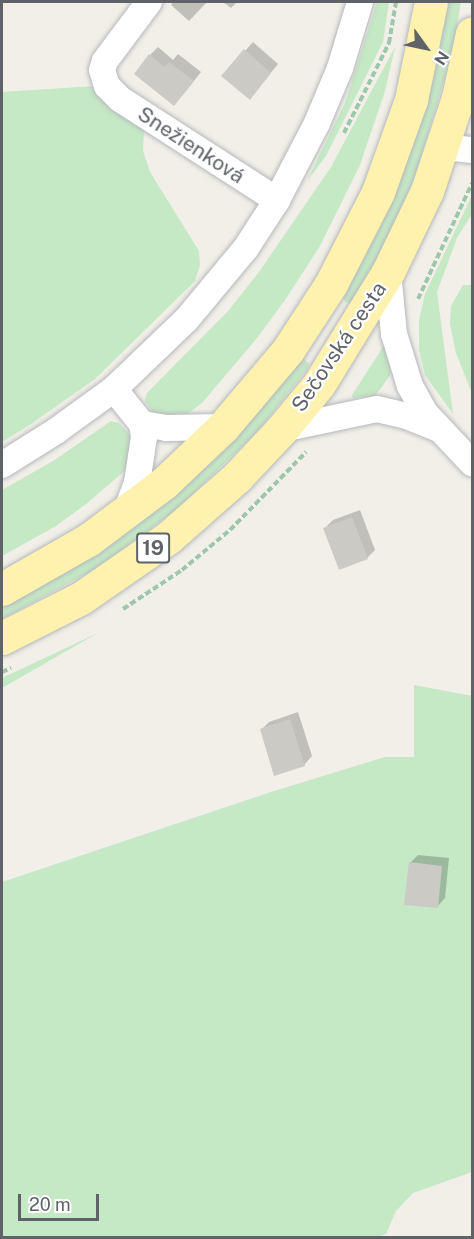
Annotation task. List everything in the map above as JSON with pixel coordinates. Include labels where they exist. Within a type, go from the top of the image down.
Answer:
[{"type":"main road","name":"Sečovská cesta","points":[[2,589],[58,559],[125,514],[164,483],[223,427],[288,350],[350,251],[378,192],[399,139],[423,52],[431,2]]},
{"type":"main road","name":"Sečovská cesta","points":[[2,638],[81,598],[168,537],[237,477],[282,429],[325,375],[388,272],[427,191],[458,148],[458,98],[472,33]]},
{"type":"street","name":"Snežienková","points":[[149,2],[105,61],[102,70],[107,86],[120,99],[277,200]]},
{"type":"street","points":[[2,465],[57,431],[114,389],[161,345],[214,289],[246,248],[277,200],[321,114],[340,68],[360,2]]},
{"type":"street","points":[[388,272],[394,334],[402,368],[415,396],[440,429],[472,464]]},
{"type":"street","points":[[114,389],[142,423],[166,428],[223,427]]},
{"type":"street","points":[[282,429],[378,409],[404,415],[440,429]]},
{"type":"street","points":[[125,514],[137,483],[142,460],[142,423]]},
{"type":"path","points":[[389,43],[396,2]]},
{"type":"green space","points":[[377,2],[389,2],[383,42],[326,156],[307,181],[345,103]]},
{"type":"green space","points":[[449,2],[461,2],[453,50],[416,174],[383,250],[353,301],[346,303],[343,297],[382,223],[411,151],[433,80]]},
{"type":"green space","points":[[395,47],[385,91],[360,165],[320,246],[285,300],[257,338],[202,403],[183,417],[154,414],[145,401],[147,393],[229,310],[259,272],[331,167]]},
{"type":"green space","points":[[96,86],[121,115],[144,130],[143,151],[150,172],[199,251],[200,265],[195,281],[95,379],[2,442],[2,92]]},
{"type":"green space","points":[[472,195],[472,214],[457,238],[437,292],[453,414],[425,375],[419,350],[419,320],[425,294]]},
{"type":"green space","points":[[463,285],[472,285],[472,393],[456,353],[450,324],[451,306]]},
{"type":"green space","points":[[383,347],[386,347],[391,374],[375,396],[353,398],[352,395]]},
{"type":"green space","points":[[302,357],[309,364],[308,368],[257,432],[177,509],[97,568],[2,619],[2,606],[94,555],[163,504],[235,437]]},
{"type":"green space","points":[[111,421],[119,423],[130,435],[128,468],[56,526],[2,556],[2,490],[53,461]]},
{"type":"green space","points":[[98,633],[91,637],[2,688],[2,678]]},
{"type":"green space","points":[[414,685],[472,696],[472,1172],[413,1193],[396,1211],[386,1234],[377,1237],[2,1237],[2,882],[271,792],[385,757],[414,757]]},
{"type":"building","points":[[244,49],[271,73],[250,100],[221,76]]},
{"type":"building","points":[[149,54],[164,67],[169,62],[194,81],[174,106],[134,74]]},
{"type":"building","points":[[352,517],[368,559],[339,570],[323,528]]},
{"type":"building","points":[[290,719],[305,766],[274,776],[260,729]]},
{"type":"building","points":[[409,862],[442,866],[438,908],[404,905]]}]
